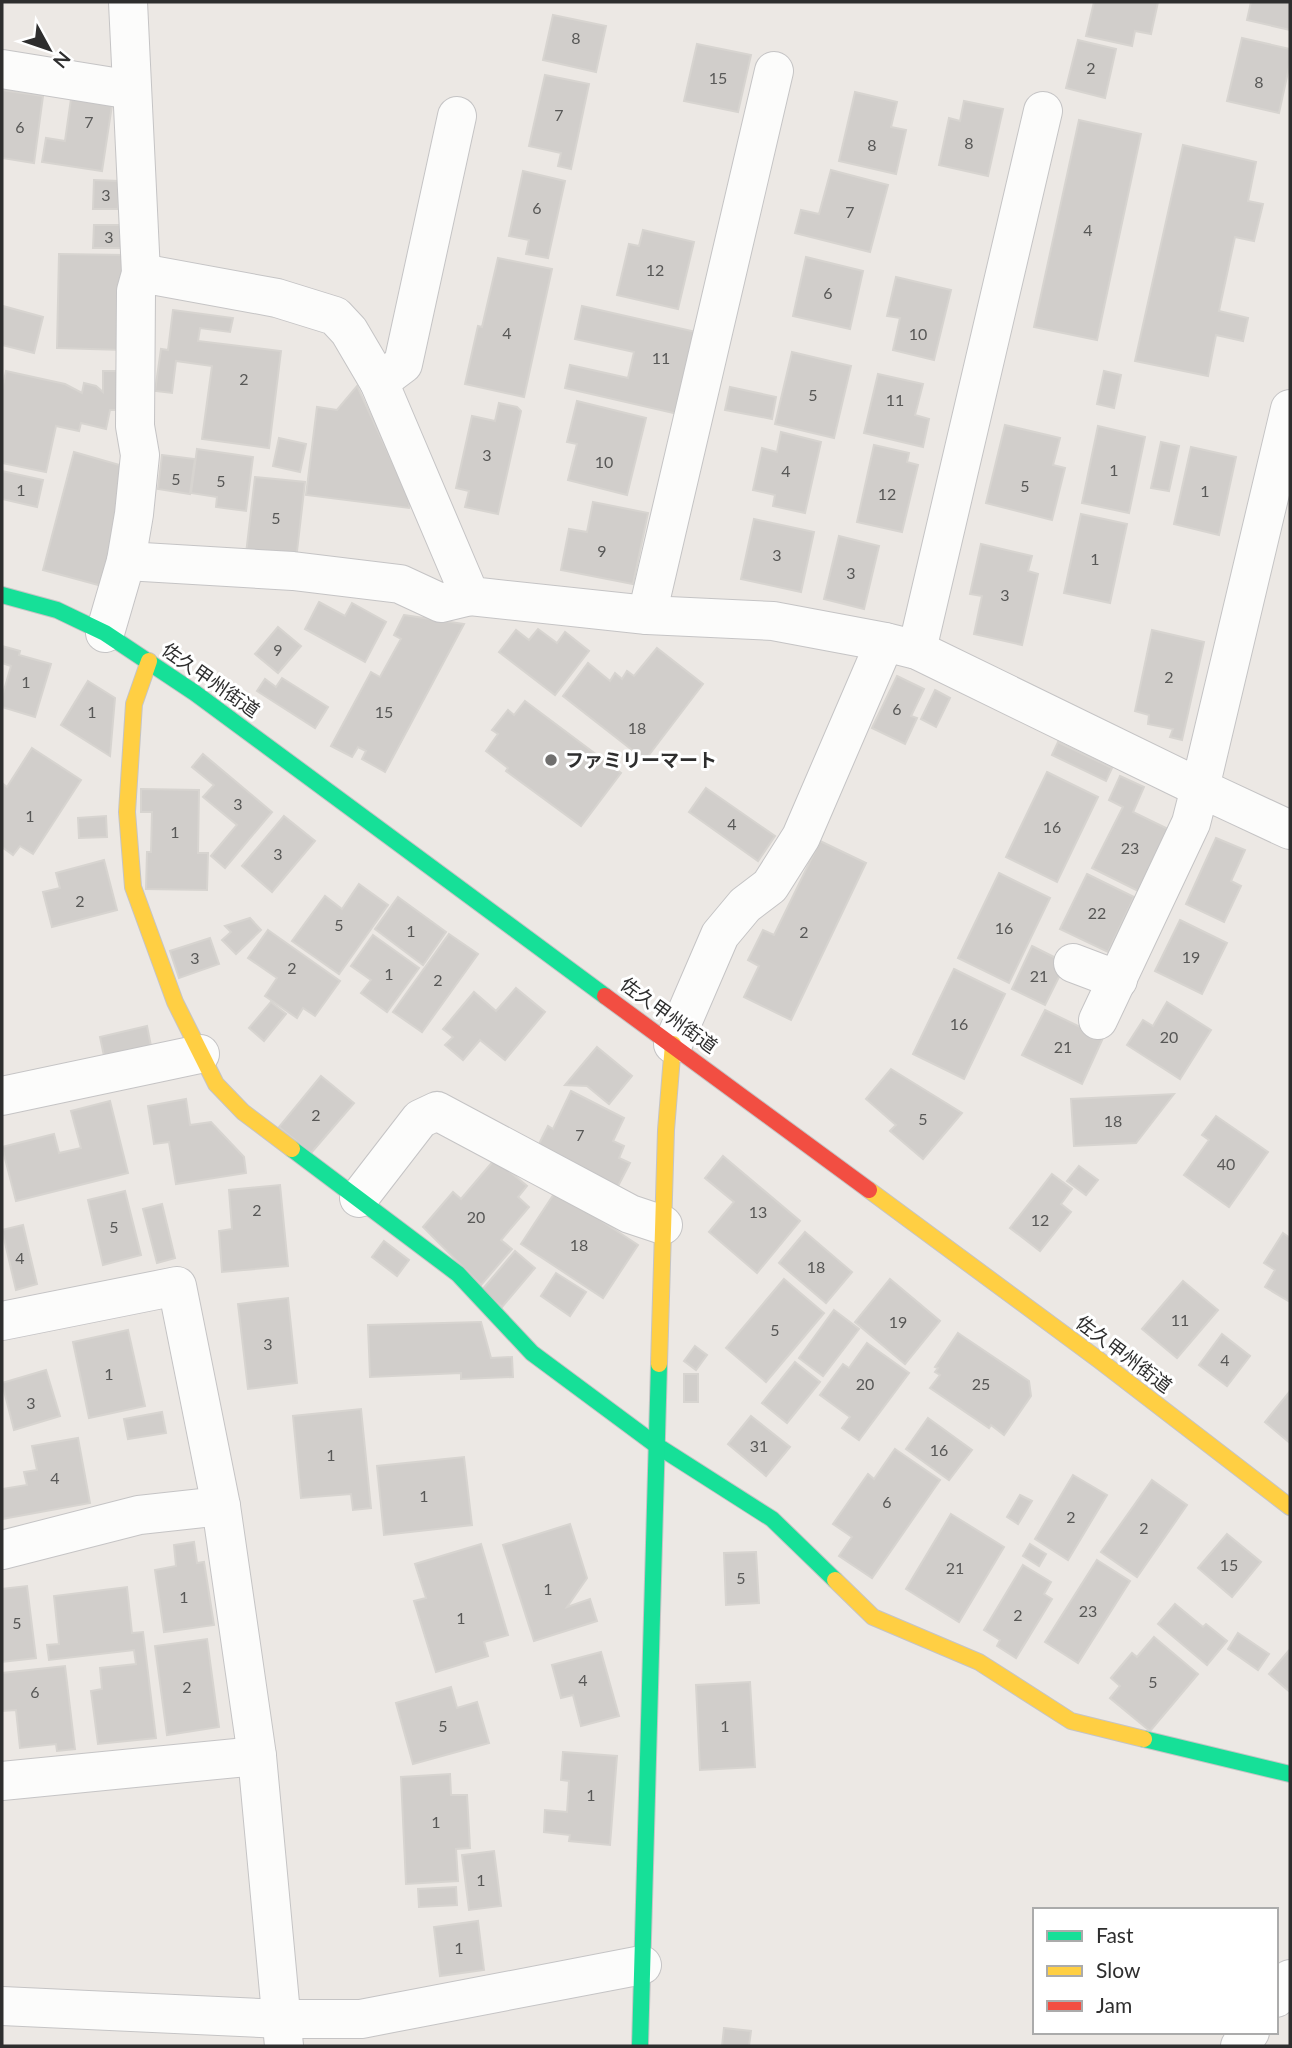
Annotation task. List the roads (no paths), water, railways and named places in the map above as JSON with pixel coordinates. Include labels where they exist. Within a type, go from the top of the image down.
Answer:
[{"type":"street","points":[[105,633],[126,561],[135,514],[141,455],[135,426],[136,291],[141,273],[128,2]]},
{"type":"street","points":[[2,69],[132,90]]},
{"type":"street","points":[[647,615],[774,71]]},
{"type":"street","points":[[640,2046],[666,1130],[673,1044],[720,935],[745,905],[770,886],[801,837],[901,646],[1043,111]]},
{"type":"street","points":[[379,382],[402,364],[457,116]]},
{"type":"street","points":[[141,273],[277,298],[335,316],[349,331],[379,382],[470,596]]},
{"type":"street","points":[[1098,1020],[1191,823],[1290,409]]},
{"type":"street","points":[[126,561],[293,571],[400,584],[441,603],[470,596],[647,615],[773,621],[901,646],[1290,831]]},
{"type":"street","name":"佐久甲州街道","points":[[2,595],[57,610],[105,633],[206,701],[1099,1360],[1290,1507]]},
{"type":"street","points":[[149,661],[134,704],[127,799],[133,887],[175,1002],[200,1054],[216,1084],[243,1112],[458,1274],[532,1353],[656,1445],[772,1519],[873,1617],[979,1662],[1071,1721],[1290,1774]]},
{"type":"street","points":[[1073,963],[1118,980]]},
{"type":"street","points":[[2,1096],[200,1054]]},
{"type":"street","points":[[359,1198],[420,1119],[437,1111],[630,1214],[663,1225]]},
{"type":"street","points":[[2,1321],[177,1286],[221,1506],[257,1756],[283,2032]]},
{"type":"street","points":[[2,1550],[139,1515],[221,1506]]},
{"type":"street","points":[[2,1781],[257,1756]]},
{"type":"street","points":[[2,2006],[283,2032],[642,1965]]},
{"type":"street","points":[[1278,1995],[1290,1979]]},
{"type":"place","name":"ファミリーマート","points":[[551,760]]}]
